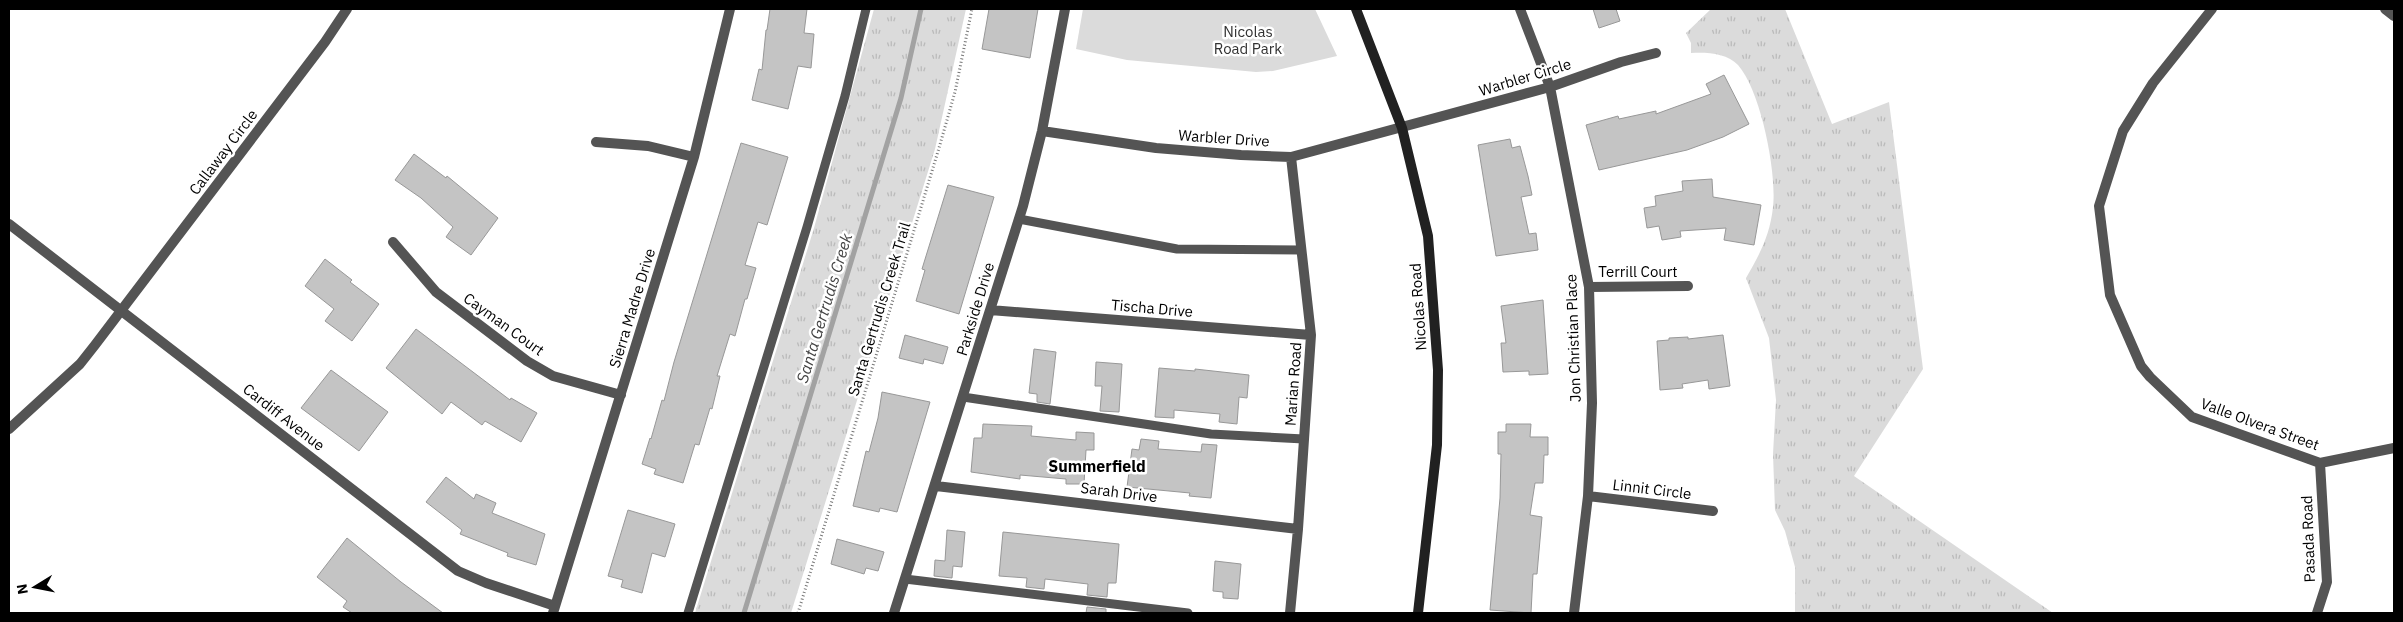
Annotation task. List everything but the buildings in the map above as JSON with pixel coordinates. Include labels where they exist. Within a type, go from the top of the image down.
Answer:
[{"type":"main road","name":"Nicolas Road","points":[[1356,9],[1402,128],[1428,236],[1438,370],[1437,445],[1418,613]]},
{"type":"street","name":"Callaway Circle","points":[[9,429],[80,364],[325,42],[347,9]]},
{"type":"street","name":"Sierra Madre Drive","points":[[554,609],[694,157],[730,9]]},
{"type":"street","name":"Parkside Drive","points":[[894,613],[936,486],[1019,219],[1042,131],[1064,9]]},
{"type":"street","name":"Jon Christian Place","points":[[1520,9],[1550,87],[1589,287],[1592,403],[1588,496],[1574,613]]},
{"type":"street","name":"Valle Olvera Street","points":[[2212,9],[2153,83],[2123,131],[2099,206],[2110,295],[2141,366],[2192,417],[2320,462],[2394,448]]},
{"type":"street","points":[[2385,9],[2394,16]]},
{"type":"street","name":"Warbler Circle","points":[[1402,128],[1550,87],[1621,62],[1656,53]]},
{"type":"street","name":"Warbler Drive","points":[[1042,131],[1156,148],[1291,157],[1402,128]]},
{"type":"street","points":[[596,142],[648,146],[694,157]]},
{"type":"street","name":"Marian Road","points":[[1290,613],[1298,529],[1311,336],[1291,157]]},
{"type":"street","name":"Cardiff Avenue","points":[[9,224],[458,571],[554,609]]},
{"type":"street","name":"Cayman Court","points":[[393,242],[436,292],[527,362],[553,376],[621,395]]},
{"type":"street","name":"Terrill Court","points":[[1589,287],[1688,286]]},
{"type":"street","name":"Tischa Drive","points":[[990,310],[1311,336]]},
{"type":"street","name":"Pasada Road","points":[[2317,613],[2328,582],[2320,462]]},
{"type":"street","name":"Sarah Drive","points":[[936,486],[1298,529]]},
{"type":"street","name":"Linnit Circle","points":[[1588,496],[1712,511]]},
{"type":"lane","points":[[688,613],[808,227],[845,96],[866,9]]},
{"type":"lane","points":[[1019,219],[1177,249],[1301,250]]},
{"type":"lane","points":[[963,397],[1211,434],[1304,439]]},
{"type":"lane","points":[[905,579],[1188,613]]},
{"type":"path","name":"Santa Gertrudis Creek Trail","points":[[798,613],[939,148],[955,92],[972,9]]},
{"type":"green space","points":[[874,9],[966,9],[935,149],[791,613],[695,613],[814,228]]},
{"type":"green space","name":"Nicolas Road Park","points":[[1083,9],[1315,9],[1337,56],[1273,71],[1256,72],[1127,60],[1076,49]]},
{"type":"green space","points":[[1711,9],[1785,9],[1832,124],[1889,102],[1923,369],[1854,476],[2053,613],[1795,613],[1795,567],[1785,531],[1775,510],[1773,454],[1776,400],[1769,338],[1746,278],[1764,244],[1772,217],[1774,192],[1770,154],[1754,93],[1738,65],[1722,56],[1710,53],[1691,53],[1691,43],[1686,33]]},
{"type":"waterway","name":"Santa Gertrudis Creek","points":[[744,613],[901,98],[921,9]]},
{"type":"district","name":"Summerfield","points":[[1097,466]]}]
